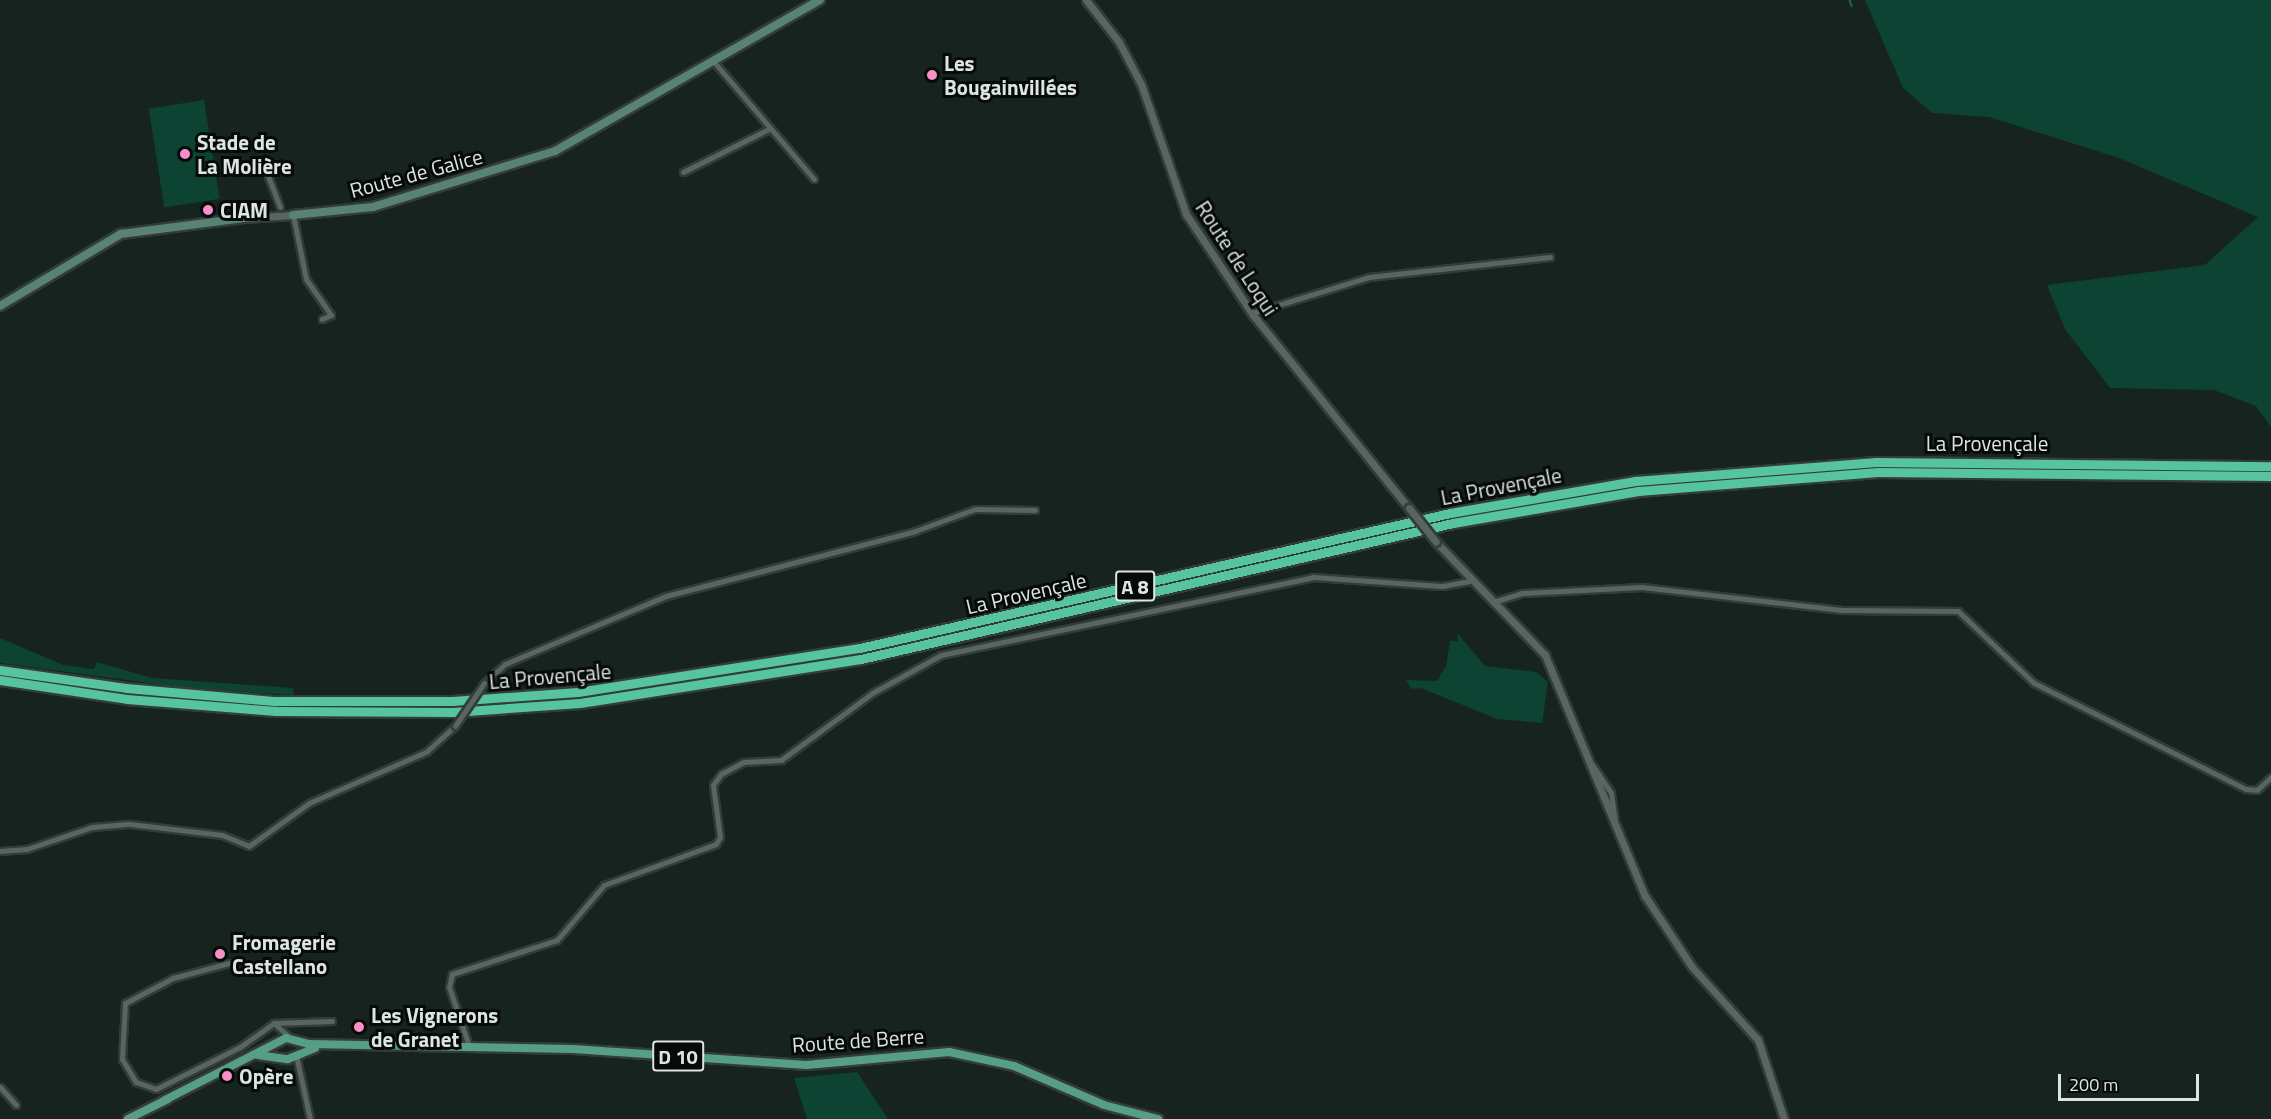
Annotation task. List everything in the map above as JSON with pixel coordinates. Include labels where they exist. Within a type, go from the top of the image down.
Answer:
[{"type":"highway","name":"La Provençale","points":[[0,670],[126,688],[286,701],[452,701],[568,693],[850,651],[1450,513],[1635,481],[1876,462],[2271,466]]},
{"type":"highway","name":"La Provençale","points":[[0,681],[171,704],[307,712],[453,712],[580,703],[851,661],[1442,525],[1628,493],[1889,472],[2271,476]]},
{"type":"main road","name":"Route de Galice","points":[[293,215],[373,207],[555,151],[820,0]]},
{"type":"main road","name":"Route de Galice","points":[[0,306],[121,234],[244,218]]},
{"type":"main road","name":"Route de Berre","points":[[286,1040],[333,1045],[496,1047],[806,1065],[949,1052],[1014,1066],[1104,1105],[1158,1119]]},
{"type":"main road","points":[[286,1040],[296,1054]]},
{"type":"main road","points":[[165,1100],[255,1056],[282,1056],[286,1040]]},
{"type":"main road","points":[[128,1119],[286,1040]]},
{"type":"main road","name":"Route de Berre","points":[[282,1056],[333,1045]]},
{"type":"street","name":"Route de Loqui","points":[[1086,0],[1119,42],[1142,84],[1186,213],[1251,313],[1469,581],[1545,655],[1615,830],[1645,896],[1678,949],[1758,1040],[1784,1117]]},
{"type":"street","points":[[714,62],[814,179]]},
{"type":"street","points":[[683,172],[769,129]]},
{"type":"street","points":[[232,168],[263,163],[280,207]]},
{"type":"street","points":[[293,215],[306,279],[331,315],[322,319]]},
{"type":"street","name":"Route de Galice","points":[[244,218],[293,215]]},
{"type":"street","points":[[1251,313],[1369,277],[1550,257]]},
{"type":"street","points":[[0,851],[27,849],[92,827],[130,824],[222,835],[249,846],[309,803],[426,752],[455,726],[484,683],[506,664],[666,596],[915,531],[975,509],[1035,510]]},
{"type":"street","points":[[469,1046],[449,987],[452,974],[557,940],[604,885],[716,843],[720,837],[713,785],[721,774],[744,762],[781,760],[866,698],[941,655],[1313,577],[1442,586],[1469,581]]},
{"type":"street","points":[[1493,602],[1523,593],[1642,587],[1834,609],[1958,610],[2034,683],[2246,789],[2257,790],[2271,777]]},
{"type":"street","points":[[229,963],[130,997],[120,1039],[128,1071],[145,1088],[156,1089],[240,1047],[276,1024],[332,1021]]},
{"type":"street","points":[[276,1024],[286,1040]]},
{"type":"street","points":[[296,1054],[296,1075],[310,1119]]},
{"type":"street","points":[[282,1056],[296,1075]]},
{"type":"street","points":[[0,1087],[16,1105]]},
{"type":"green space","points":[[1865,0],[2271,0],[2271,427],[2256,406],[2214,390],[2110,388],[2065,329],[2047,285],[2205,265],[2258,217],[2119,158],[1989,117],[1932,113],[1903,88]]},
{"type":"green space","name":"Stade de La Molière","points":[[204,100],[220,199],[164,208],[149,109]]},
{"type":"green space","points":[[1458,634],[1485,666],[1536,672],[1548,682],[1542,723],[1497,719],[1421,688],[1411,689],[1406,680],[1437,681],[1446,666],[1450,641],[1458,641]]},
{"type":"green space","points":[[0,638],[63,665],[94,669],[97,662],[152,678],[293,688],[294,695],[186,688],[0,663]]},
{"type":"green space","points":[[857,1072],[888,1119],[807,1119],[794,1078]]},
{"type":"waterway","points":[[1850,0],[1852,6]]},
{"type":"place","name":"Les Bougainvillées","points":[[932,75]]},
{"type":"place","name":"Stade de La Molière","points":[[185,154]]},
{"type":"place","name":"CIAM","points":[[208,210]]},
{"type":"place","name":"Fromagerie Castellano","points":[[220,954]]},
{"type":"place","name":"Les Vignerons de Granet","points":[[359,1027]]},
{"type":"place","name":"Opère","points":[[227,1076]]}]
